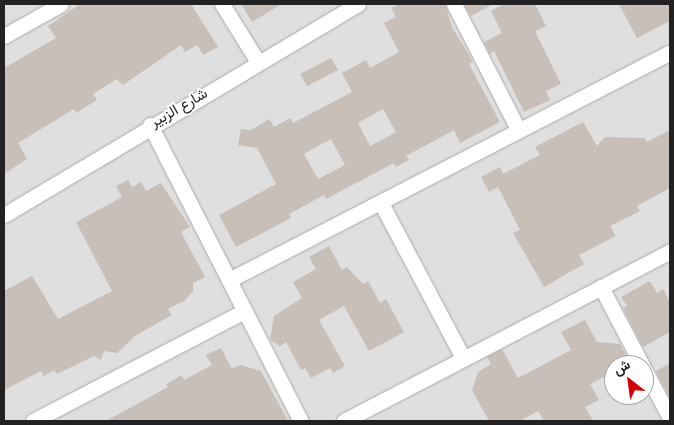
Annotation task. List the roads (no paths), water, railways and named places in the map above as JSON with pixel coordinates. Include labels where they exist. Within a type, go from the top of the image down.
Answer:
[{"type":"street","points":[[4,36],[60,4]]},
{"type":"street","points":[[222,4],[258,62]]},
{"type":"street","name":"شارع الزبير","points":[[4,215],[150,125],[358,4]]},
{"type":"street","points":[[454,4],[518,129]]},
{"type":"street","points":[[229,280],[670,52]]},
{"type":"street","points":[[150,125],[300,421]]},
{"type":"street","points":[[381,203],[463,358]]},
{"type":"street","points":[[344,421],[670,251]]},
{"type":"street","points":[[601,287],[637,355]]},
{"type":"street","points":[[33,421],[244,310]]},
{"type":"street","points":[[654,388],[670,418]]}]
